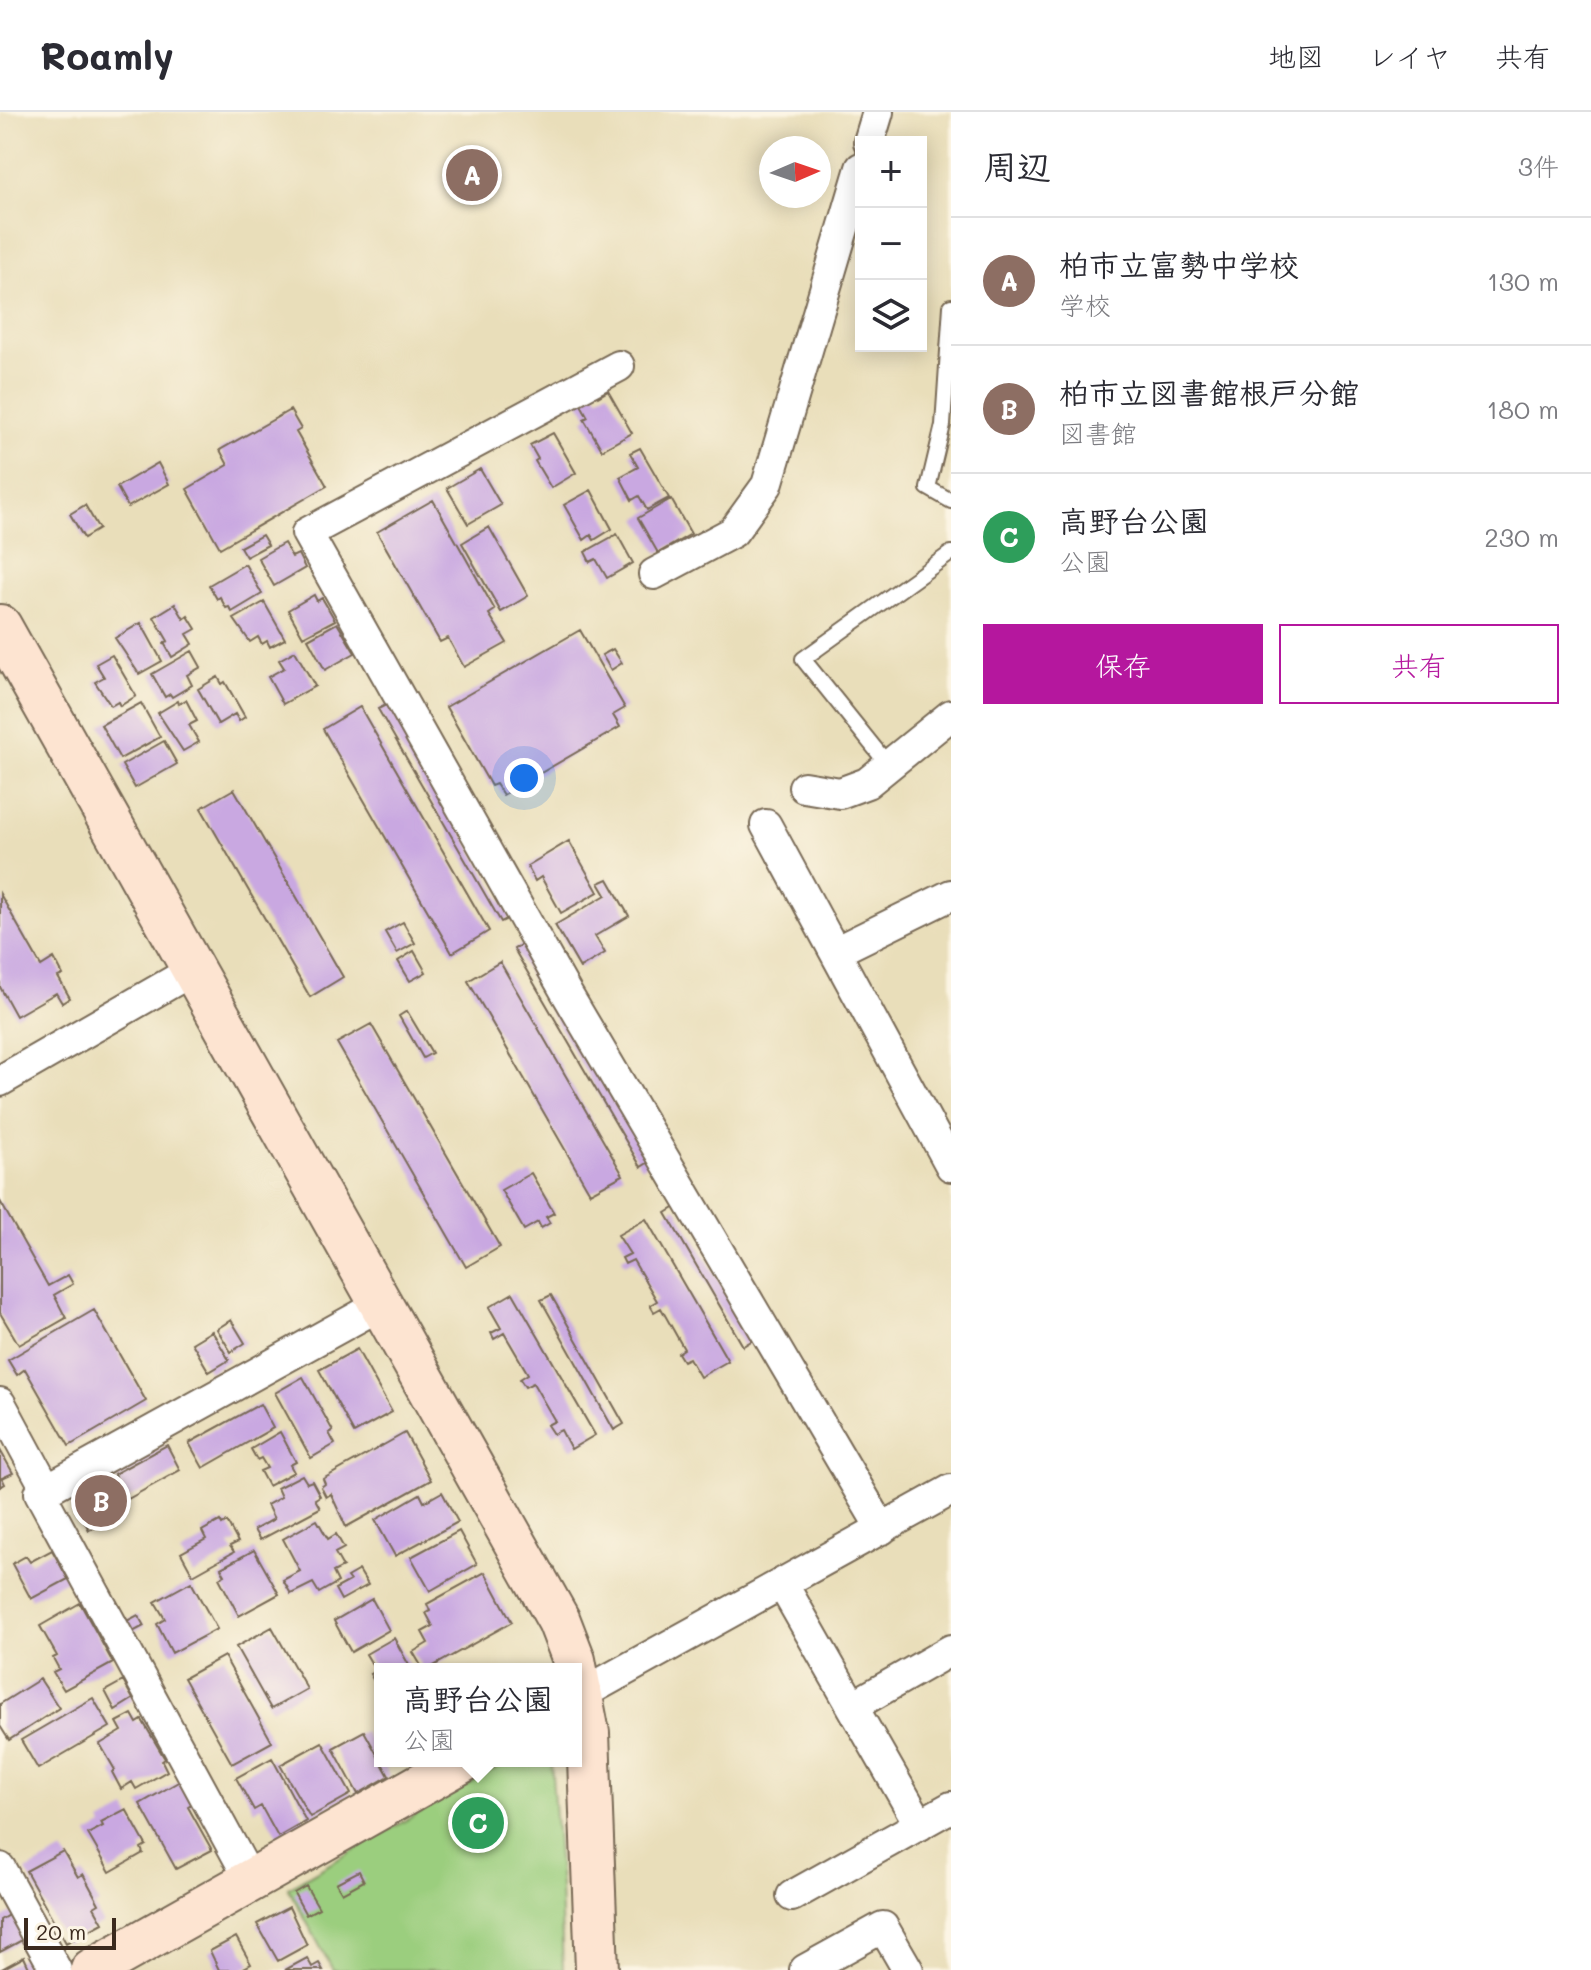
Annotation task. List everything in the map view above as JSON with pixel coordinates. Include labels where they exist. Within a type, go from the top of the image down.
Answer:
[{"type":"street","points":[[871,136],[878,112]]},
{"type":"street","points":[[654,574],[733,532],[767,485],[855,188]]},
{"type":"street","points":[[619,366],[307,533],[567,994],[882,1529]]},
{"type":"street","points":[[0,626],[547,1598],[574,1663]]},
{"type":"street","points":[[804,787],[840,793],[867,783],[951,715]]},
{"type":"street","points":[[766,825],[951,1166]]},
{"type":"street","points":[[835,952],[951,895]]},
{"type":"street","points":[[0,1081],[193,970]]},
{"type":"street","points":[[251,1881],[40,1493],[380,1305]]},
{"type":"street","points":[[0,1403],[47,1490]]},
{"type":"street","points":[[582,1694],[951,1490]]},
{"type":"street","points":[[783,1585],[920,1825]]},
{"type":"street","points":[[853,1706],[951,1650]]},
{"type":"street","points":[[582,1708],[588,1733],[597,1970]]},
{"type":"street","points":[[92,1970],[452,1767]]},
{"type":"street","points":[[792,1896],[951,1807]]},
{"type":"street","points":[[0,1868],[56,1970]]},
{"type":"street","points":[[805,1970],[883,1927],[908,1970]]},
{"type":"lane","points":[[951,306],[943,425],[928,488],[951,501]]},
{"type":"lane","points":[[889,766],[803,659],[951,553]]},
{"type":"green space","points":[[499,1767],[551,1767],[563,1970],[333,1970],[288,1888]]},
{"type":"building","points":[[608,391],[632,433],[602,450],[584,419],[588,417],[579,401],[595,392],[598,397]]},
{"type":"building","points":[[290,410],[301,429],[296,432],[327,486],[220,548],[187,489],[228,465],[220,450]]},
{"type":"building","points":[[553,433],[576,473],[551,488],[535,461],[538,459],[530,445]]},
{"type":"building","points":[[640,448],[669,498],[647,510],[639,496],[632,500],[620,477],[638,467],[630,453]]},
{"type":"building","points":[[158,463],[169,484],[128,507],[117,487]]},
{"type":"building","points":[[480,469],[501,505],[468,524],[447,488]]},
{"type":"building","points":[[591,490],[612,529],[594,540],[591,535],[584,540],[564,505]]},
{"type":"building","points":[[671,499],[691,534],[658,553],[638,518]]},
{"type":"building","points":[[433,500],[495,610],[489,614],[507,643],[464,667],[448,638],[440,642],[377,532]]},
{"type":"building","points":[[85,505],[99,529],[84,538],[70,514]]},
{"type":"building","points":[[489,527],[528,596],[501,612],[462,543]]},
{"type":"building","points":[[617,534],[633,563],[607,578],[596,559],[590,562],[585,552]]},
{"type":"building","points":[[262,535],[268,545],[246,557],[240,547]]},
{"type":"building","points":[[284,543],[292,557],[298,554],[305,568],[274,586],[258,558]]},
{"type":"building","points":[[245,564],[262,594],[232,612],[220,597],[217,599],[209,585]]},
{"type":"building","points":[[314,595],[317,601],[322,598],[335,620],[303,637],[288,610]]},
{"type":"building","points":[[264,602],[285,639],[270,647],[267,641],[262,644],[258,637],[250,642],[234,619]]},
{"type":"building","points":[[175,604],[184,619],[188,616],[196,629],[187,634],[193,644],[172,657],[164,643],[168,641],[154,617]]},
{"type":"building","points":[[141,623],[162,661],[139,674],[115,638]]},
{"type":"building","points":[[337,623],[355,653],[325,670],[308,639]]},
{"type":"building","points":[[580,630],[625,708],[613,715],[620,727],[503,795],[496,784],[491,786],[446,707]]},
{"type":"building","points":[[613,649],[622,663],[611,670],[602,655]]},
{"type":"building","points":[[192,651],[201,667],[187,675],[192,685],[172,697],[170,694],[165,697],[152,674]]},
{"type":"building","points":[[295,651],[315,686],[283,704],[268,677],[284,668],[279,660]]},
{"type":"building","points":[[112,655],[136,696],[120,706],[118,702],[111,706],[95,682],[104,677],[96,664]]},
{"type":"building","points":[[218,677],[222,684],[225,682],[245,717],[239,721],[235,714],[218,724],[198,689]]},
{"type":"building","points":[[186,700],[197,721],[189,725],[199,742],[183,751],[158,713],[178,701],[179,704]]},
{"type":"building","points":[[141,703],[160,737],[120,759],[101,725]]},
{"type":"building","points":[[388,704],[511,917],[501,922],[378,709]]},
{"type":"building","points":[[360,707],[489,931],[452,953],[323,729]]},
{"type":"building","points":[[164,741],[177,764],[135,788],[122,765]]},
{"type":"building","points":[[234,789],[343,977],[310,997],[201,808]]},
{"type":"building","points":[[569,841],[598,892],[561,913],[541,877],[535,881],[527,866]]},
{"type":"building","points":[[608,879],[629,916],[595,936],[605,953],[580,968],[555,925],[606,895],[599,883]]},
{"type":"building","points":[[0,894],[41,966],[54,958],[63,975],[58,977],[70,998],[62,1003],[56,993],[16,1016],[0,987]]},
{"type":"building","points":[[403,922],[415,943],[397,953],[385,932]]},
{"type":"building","points":[[522,944],[649,1162],[641,1167],[514,949]]},
{"type":"building","points":[[414,951],[426,972],[410,981],[398,961]]},
{"type":"building","points":[[500,962],[623,1175],[590,1193],[468,981]]},
{"type":"building","points":[[407,1011],[432,1053],[423,1058],[399,1016]]},
{"type":"building","points":[[371,1024],[500,1247],[466,1267],[337,1043]]},
{"type":"building","points":[[531,1173],[554,1213],[546,1217],[550,1223],[541,1228],[538,1222],[524,1230],[501,1190]]},
{"type":"building","points":[[0,1201],[48,1286],[68,1275],[73,1284],[54,1295],[66,1318],[19,1345],[0,1313]]},
{"type":"building","points":[[676,1207],[753,1340],[743,1346],[666,1213]]},
{"type":"building","points":[[646,1219],[728,1361],[700,1377],[689,1358],[683,1361],[678,1353],[684,1349],[661,1308],[654,1312],[650,1305],[657,1301],[633,1260],[625,1264],[622,1258],[630,1254],[618,1235]]},
{"type":"building","points":[[513,1293],[595,1435],[571,1449],[561,1430],[553,1434],[547,1425],[555,1421],[533,1383],[525,1387],[520,1379],[528,1374],[504,1333],[494,1339],[491,1333],[501,1328],[489,1307]]},
{"type":"building","points":[[551,1295],[624,1424],[614,1430],[541,1300]]},
{"type":"building","points":[[94,1310],[146,1401],[69,1446],[25,1369],[17,1375],[8,1360]]},
{"type":"building","points":[[231,1320],[245,1343],[231,1352],[217,1329]]},
{"type":"building","points":[[212,1331],[229,1360],[209,1372],[192,1343]]},
{"type":"building","points":[[357,1349],[392,1412],[354,1433],[319,1370]]},
{"type":"building","points":[[303,1377],[333,1431],[329,1433],[335,1444],[311,1458],[275,1393]]},
{"type":"building","points":[[260,1404],[273,1428],[203,1468],[189,1443]]},
{"type":"building","points":[[280,1432],[296,1462],[290,1465],[294,1472],[268,1486],[260,1471],[267,1468],[261,1458],[257,1460],[251,1449]]},
{"type":"building","points":[[405,1433],[431,1480],[346,1527],[331,1494],[326,1497],[321,1487],[325,1484],[323,1479]]},
{"type":"building","points":[[167,1445],[180,1470],[128,1499],[114,1474]]},
{"type":"building","points":[[0,1450],[13,1473],[2,1478],[5,1484],[0,1487]]},
{"type":"building","points":[[302,1475],[307,1483],[312,1481],[320,1496],[315,1499],[320,1508],[260,1540],[254,1530],[274,1519],[267,1505],[281,1497],[277,1488]]},
{"type":"building","points":[[107,1480],[123,1511],[89,1530],[73,1499]]},
{"type":"building","points":[[442,1492],[458,1522],[395,1556],[375,1520],[420,1494],[424,1502]]},
{"type":"building","points":[[317,1520],[328,1539],[336,1534],[344,1548],[335,1553],[343,1567],[333,1572],[338,1582],[319,1593],[313,1583],[291,1594],[283,1580],[300,1571],[283,1539]]},
{"type":"building","points":[[220,1521],[222,1525],[227,1522],[238,1542],[230,1546],[234,1552],[193,1575],[181,1553],[206,1539],[202,1531]]},
{"type":"building","points":[[459,1531],[477,1564],[430,1591],[411,1557]]},
{"type":"building","points":[[52,1550],[68,1579],[31,1599],[12,1564],[26,1556],[30,1562]]},
{"type":"building","points":[[254,1550],[279,1594],[239,1616],[219,1578],[225,1575],[221,1568]]},
{"type":"building","points":[[359,1570],[368,1585],[341,1600],[335,1589],[350,1581],[347,1577]]},
{"type":"building","points":[[485,1572],[512,1622],[439,1663],[419,1663],[413,1652],[428,1643],[422,1632],[433,1626],[426,1613],[430,1611],[427,1604]]},
{"type":"building","points":[[191,1582],[217,1629],[172,1653],[157,1624],[165,1619],[155,1602]]},
{"type":"building","points":[[372,1599],[389,1630],[351,1652],[334,1621]]},
{"type":"building","points":[[80,1603],[113,1663],[64,1690],[53,1672],[59,1669],[53,1658],[57,1656],[40,1626]]},
{"type":"building","points":[[138,1615],[144,1626],[129,1634],[123,1623]]},
{"type":"building","points":[[272,1627],[307,1689],[271,1709],[236,1647]]},
{"type":"building","points":[[394,1638],[408,1663],[374,1663],[374,1668],[366,1654]]},
{"type":"building","points":[[224,1656],[272,1742],[232,1764],[184,1678]]},
{"type":"building","points":[[40,1679],[59,1708],[9,1740],[0,1726],[0,1704]]},
{"type":"building","points":[[123,1681],[133,1699],[115,1710],[105,1691]]},
{"type":"building","points":[[93,1698],[110,1727],[38,1769],[21,1740]]},
{"type":"building","points":[[132,1714],[137,1723],[142,1720],[165,1759],[162,1761],[167,1771],[136,1789],[132,1782],[121,1789],[112,1772],[115,1770],[100,1744],[122,1731],[117,1722]]},
{"type":"building","points":[[364,1731],[374,1749],[374,1767],[384,1767],[389,1776],[358,1794],[333,1748]]},
{"type":"building","points":[[322,1742],[351,1794],[310,1817],[280,1765]]},
{"type":"building","points":[[272,1758],[306,1821],[278,1837],[261,1806],[254,1810],[236,1778]]},
{"type":"building","points":[[180,1781],[193,1804],[188,1807],[212,1850],[176,1869],[140,1804]]},
{"type":"building","points":[[126,1809],[146,1845],[141,1848],[143,1853],[110,1872],[88,1834],[103,1826],[101,1822]]},
{"type":"building","points":[[63,1851],[78,1877],[83,1874],[99,1904],[94,1907],[103,1923],[66,1943],[26,1871]]},
{"type":"building","points":[[359,1871],[364,1881],[342,1893],[336,1883]]},
{"type":"building","points":[[306,1886],[319,1908],[306,1915],[294,1893]]},
{"type":"building","points":[[289,1907],[307,1945],[278,1961],[257,1924]]},
{"type":"building","points":[[12,1913],[26,1938],[0,1952],[0,1920]]},
{"type":"building","points":[[236,1937],[251,1964],[245,1970],[219,1970],[210,1951]]},
{"type":"building","points":[[24,1957],[30,1970],[0,1970]]},
{"type":"building","points":[[307,1958],[312,1967],[319,1963],[323,1970],[285,1970]]},
{"type":"place","name":"柏市立富勢中学校","points":[[472,175]]},
{"type":"place","name":"柏市立図書館根戸分館","points":[[101,1501]]},
{"type":"place","name":"高野台公園","points":[[478,1823]]}]
